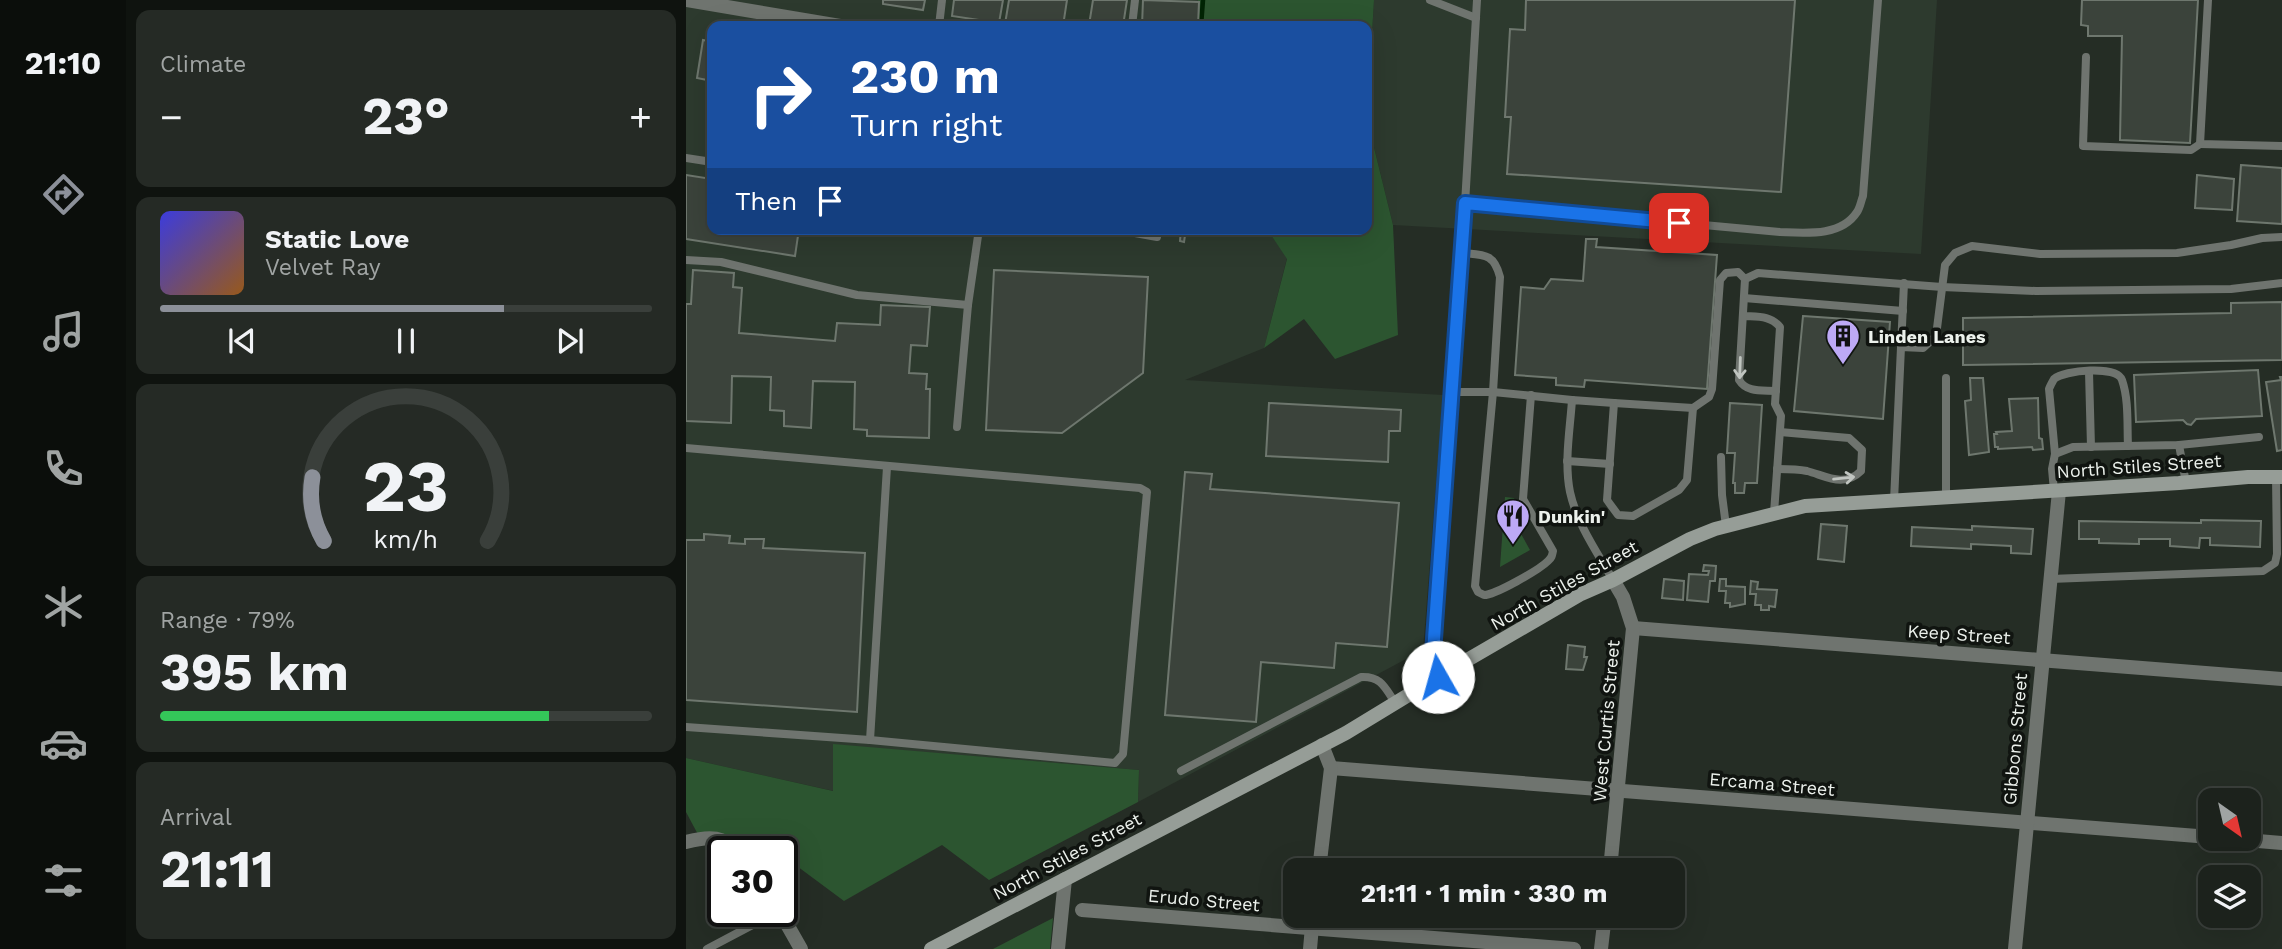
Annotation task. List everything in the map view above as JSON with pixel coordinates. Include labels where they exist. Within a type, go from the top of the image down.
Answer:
[{"type":"main road","name":"North Stiles Street","points":[[931,949],[1346,733],[1581,594],[1690,539],[1726,526],[1805,506],[2279,477]]},
{"type":"street","points":[[686,0],[810,21]]},
{"type":"street","points":[[1438,677],[1433,653],[1463,245]]},
{"type":"street","name":"Gibbons Street","points":[[2015,949],[2057,491]]},
{"type":"street","name":"West Curtis Street","points":[[1611,858],[1633,628],[1623,597],[1613,580]]},
{"type":"street","name":"Keep Street","points":[[1633,628],[2282,679]]},
{"type":"street","points":[[1320,858],[1331,768],[1322,744]]},
{"type":"street","name":"Ercama Street","points":[[1331,768],[2198,836]]},
{"type":"street","points":[[686,842],[707,837]]},
{"type":"street","points":[[2261,841],[2282,843]]},
{"type":"street","points":[[1058,949],[1065,879]]},
{"type":"street","name":"Erudo Street","points":[[1082,909],[1283,919]]},
{"type":"street","points":[[787,927],[801,949]]},
{"type":"street","points":[[1310,949],[1312,928]]},
{"type":"street","name":"Erudo Street","points":[[1378,928],[1574,949]]},
{"type":"street","points":[[1601,949],[1603,928]]},
{"type":"lane","points":[[940,21],[942,0]]},
{"type":"lane","points":[[1133,21],[1135,0]]},
{"type":"lane","points":[[1430,0],[1476,18]]},
{"type":"lane","points":[[1477,0],[1463,245],[1493,260],[1500,277],[1493,392],[1475,586],[1478,592],[1484,595],[1496,593],[1545,564],[1552,556],[1553,551],[1523,499],[1531,395]]},
{"type":"lane","points":[[1465,203],[1780,232],[1814,234],[1839,228],[1857,212],[1863,196],[1878,0]]},
{"type":"lane","points":[[2200,144],[2208,0]]},
{"type":"lane","points":[[2086,57],[2083,146],[2191,150],[2200,144],[2282,146]]},
{"type":"lane","points":[[686,158],[707,161]]},
{"type":"lane","points":[[957,426],[968,305],[978,235]]},
{"type":"lane","points":[[1146,235],[1157,237]]},
{"type":"lane","points":[[1901,346],[1923,348],[1936,337],[1945,264],[1955,253],[1972,246],[2040,254],[2177,253],[2282,237]]},
{"type":"lane","points":[[686,260],[721,262],[857,295],[968,305]]},
{"type":"lane","points":[[1452,392],[1493,392],[1692,408],[1709,397],[1712,389],[1720,280],[1726,273],[1738,272],[1745,279],[1739,380],[1743,387],[1751,390],[1776,391]]},
{"type":"lane","points":[[1745,279],[1758,273],[1942,287],[2100,291],[2231,289],[2282,283]]},
{"type":"lane","points":[[1894,501],[1905,283]]},
{"type":"lane","points":[[1744,298],[1903,311]]},
{"type":"lane","points":[[1743,316],[1767,317],[1780,327],[1775,404],[1781,416],[1774,513]]},
{"type":"lane","points":[[2057,491],[2052,468],[2055,454],[2049,389],[2053,380],[2068,373],[2108,371],[2119,374],[2126,403],[2128,446]]},
{"type":"lane","points":[[2089,372],[2091,447]]},
{"type":"lane","points":[[1946,378],[1946,498]]},
{"type":"lane","points":[[1572,400],[1567,461],[1570,493],[1583,528],[1613,580]]},
{"type":"lane","points":[[1614,402],[1607,500],[1618,515],[1633,516],[1679,490],[1687,480],[1692,408]]},
{"type":"lane","points":[[1777,469],[1809,472],[1841,481],[1855,477],[1861,471],[1862,450],[1849,438],[1780,432]]},
{"type":"lane","points":[[2055,454],[2073,447],[2179,445],[2259,437]]},
{"type":"lane","points":[[2179,445],[2186,483]]},
{"type":"lane","points":[[686,448],[1140,488],[1147,492],[1123,754],[1115,763],[870,740],[686,727]]},
{"type":"lane","points":[[1721,457],[1726,526]]},
{"type":"lane","points":[[1567,461],[1610,464]]},
{"type":"lane","points":[[870,740],[887,467]]},
{"type":"lane","points":[[2050,579],[2263,571],[2275,563],[2277,554],[2279,477]]},
{"type":"lane","points":[[1181,771],[1360,677],[1371,676],[1382,682],[1396,704]]},
{"type":"lane","points":[[707,949],[749,927]]},
{"type":"shaded area","points":[[686,0],[1198,0],[1196,21],[707,21],[707,235],[1271,235],[1287,258],[1264,348],[1185,380],[1443,395],[1423,650],[1138,802],[1139,770],[833,745],[834,791],[686,758]]},
{"type":"shaded area","points":[[1374,0],[1937,0],[1921,254],[1393,225],[1372,139]]},
{"type":"green space","points":[[1198,0],[1374,0],[1372,34],[1372,21],[1196,21]]},
{"type":"green space","points":[[1372,139],[1393,225],[1398,335],[1335,359],[1304,319],[1264,348],[1287,259],[1271,235],[1372,235]]},
{"type":"green space","points":[[1505,497],[1515,500],[1506,507],[1530,550],[1500,567]]},
{"type":"green space","points":[[833,744],[1139,770],[1138,802],[989,880],[942,845],[844,901],[798,867],[798,836],[707,836],[707,845],[702,842],[686,812],[686,758],[833,791]]},
{"type":"green space","points":[[1053,918],[1050,949],[993,949]]},
{"type":"building","points":[[883,0],[925,0],[923,10],[883,4]]},
{"type":"building","points":[[954,0],[1003,0],[999,21],[952,16]]},
{"type":"building","points":[[1009,0],[1067,0],[1064,21],[1006,21]]},
{"type":"building","points":[[1093,0],[1127,0],[1124,21],[1090,21]]},
{"type":"building","points":[[1143,0],[1199,2],[1198,21],[1142,21]]},
{"type":"building","points":[[1526,0],[1795,0],[1781,192],[1507,174],[1511,117],[1505,117],[1510,29],[1525,30]]},
{"type":"building","points":[[2082,0],[2198,0],[2190,143],[2120,140],[2122,36],[2088,36],[2088,26],[2081,25]]},
{"type":"building","points":[[703,40],[707,41],[707,80],[697,78]]},
{"type":"building","points":[[2241,165],[2282,168],[2282,224],[2237,221]]},
{"type":"building","points":[[686,175],[707,178],[707,235],[798,235],[795,256],[686,239]]},
{"type":"building","points":[[2197,175],[2234,179],[2232,210],[2195,208]]},
{"type":"building","points":[[1586,239],[1597,239],[1596,247],[1717,255],[1707,389],[1585,380],[1584,387],[1556,385],[1556,378],[1515,375],[1521,287],[1544,289],[1551,279],[1583,281]]},
{"type":"building","points":[[693,270],[734,273],[733,287],[742,288],[739,333],[835,341],[837,323],[880,325],[881,305],[930,307],[927,346],[911,345],[909,373],[927,374],[926,389],[930,389],[929,438],[867,436],[867,430],[854,429],[855,382],[813,381],[811,428],[784,426],[784,411],[770,410],[771,377],[732,376],[731,423],[686,421],[686,304],[691,304]]},
{"type":"building","points":[[994,270],[1148,277],[1143,373],[1062,433],[986,430]]},
{"type":"building","points":[[2282,302],[2282,360],[1963,365],[1963,318],[2231,313],[2231,303]]},
{"type":"building","name":"Linden Lanes","points":[[1803,316],[1890,322],[1883,419],[1794,411]]},
{"type":"building","points":[[2258,370],[2262,416],[2196,419],[2191,425],[2183,420],[2136,422],[2134,375]]},
{"type":"building","points":[[2282,377],[2282,450],[2277,451],[2266,382],[2281,380]]},
{"type":"building","points":[[1970,378],[1983,378],[1989,452],[1969,455],[1965,401],[1971,400]]},
{"type":"building","points":[[2038,398],[2039,438],[2042,439],[2043,449],[1995,447],[1996,432],[2012,431],[2009,399]]},
{"type":"building","points":[[1269,403],[1401,410],[1400,431],[1389,431],[1388,462],[1266,456]]},
{"type":"building","points":[[1730,403],[1762,405],[1757,483],[1745,483],[1744,493],[1735,493],[1735,453],[1727,453]]},
{"type":"building","points":[[1185,472],[1212,474],[1210,489],[1399,503],[1387,647],[1336,643],[1334,668],[1261,662],[1256,722],[1165,715]]},
{"type":"building","points":[[2201,520],[2261,521],[2260,547],[2210,545],[2210,538],[2200,538],[2199,548],[2170,546],[2170,539],[2139,539],[2139,544],[2099,543],[2099,539],[2079,539],[2079,521],[2201,523]]},
{"type":"building","points":[[1821,524],[1847,526],[1844,562],[1818,559]]},
{"type":"building","points":[[1972,526],[2033,529],[2031,554],[2011,553],[2011,546],[1971,544],[1971,549],[1911,546],[1912,527],[1972,530]]},
{"type":"building","points":[[704,534],[730,536],[729,543],[745,544],[745,539],[764,539],[763,548],[865,553],[857,712],[686,700],[686,540],[704,540]]},
{"type":"building","points":[[1704,565],[1716,566],[1715,581],[1710,581],[1708,602],[1687,600],[1689,574],[1708,575],[1709,571],[1703,571]]},
{"type":"building","points":[[1664,579],[1684,581],[1683,600],[1662,598]]},
{"type":"building","points":[[1720,579],[1726,579],[1726,586],[1745,587],[1745,604],[1730,607],[1730,603],[1725,603],[1726,591],[1719,591]]},
{"type":"building","points":[[1751,581],[1758,582],[1757,589],[1777,590],[1775,607],[1769,606],[1769,610],[1761,610],[1761,605],[1755,605],[1756,594],[1750,594]]},
{"type":"building","points":[[1568,645],[1585,647],[1584,657],[1587,657],[1583,670],[1566,669]]},
{"type":"waterway","points":[[1201,21],[1203,0]]},
{"type":"place","name":"Linden Lanes","points":[[1843,366]]},
{"type":"place","name":"Dunkin'","points":[[1513,546]]},
{"type":"route","points":[[1438,677],[1433,653],[1465,203],[1679,223]]}]
